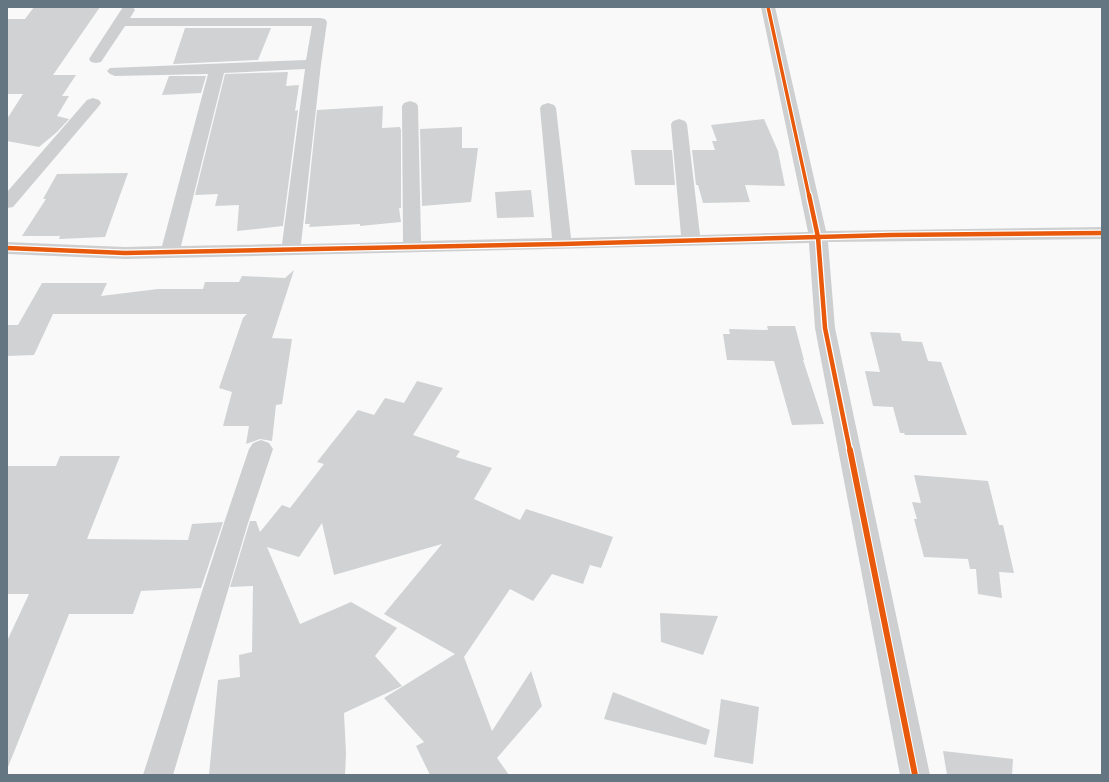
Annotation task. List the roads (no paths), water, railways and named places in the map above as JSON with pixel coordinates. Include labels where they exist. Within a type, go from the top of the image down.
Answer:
[{"type":"street","points":[[96,60],[130,7]]},
{"type":"street","points":[[768,7],[818,237],[825,328],[915,775]]},
{"type":"street","points":[[120,22],[320,22],[313,64],[291,249]]},
{"type":"street","points":[[114,72],[313,64]]},
{"type":"street","points":[[170,252],[217,69]]},
{"type":"street","points":[[7,203],[93,103]]},
{"type":"street","points":[[410,106],[412,246]]},
{"type":"street","points":[[548,108],[562,244]]},
{"type":"street","points":[[679,124],[691,239]]},
{"type":"street","points":[[7,248],[170,252],[562,244],[691,239],[1102,233]]},
{"type":"street","points":[[158,775],[236,523],[261,449]]}]
